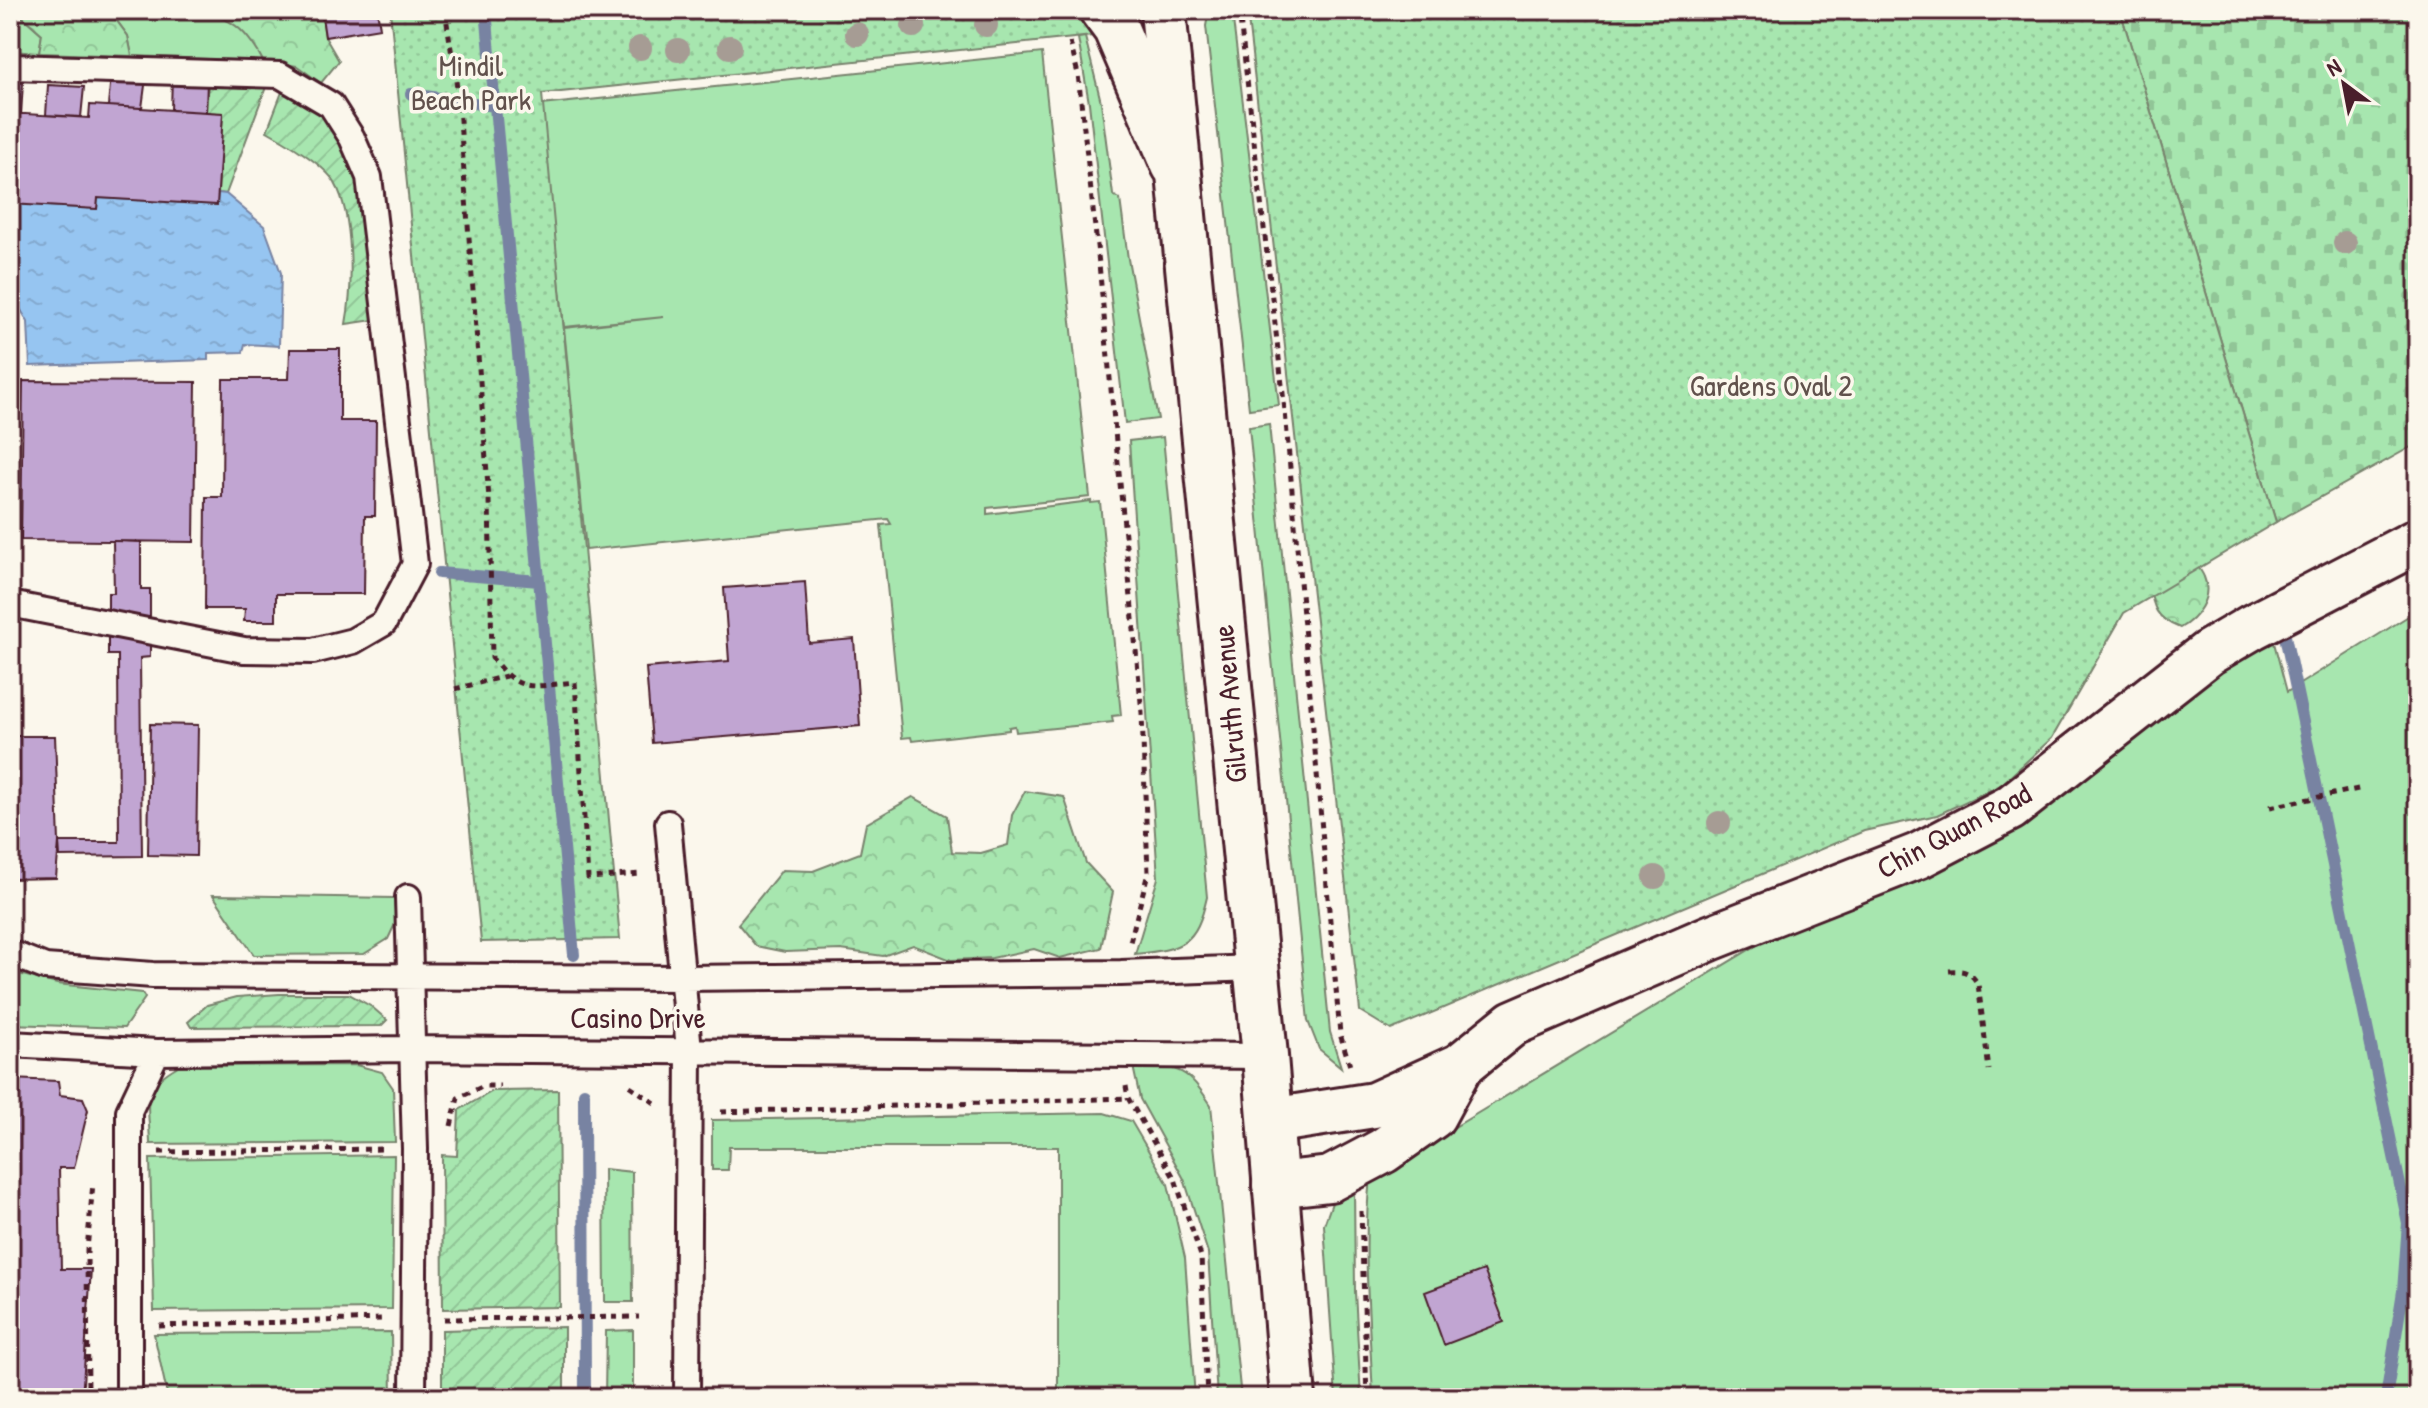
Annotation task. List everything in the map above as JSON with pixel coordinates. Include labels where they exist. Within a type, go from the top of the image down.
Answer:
[{"type":"street","name":"Gilruth Avenue","points":[[1163,10],[1265,1056],[1293,1398]]},
{"type":"street","points":[[1086,23],[1116,29],[1181,182]]},
{"type":"street","name":"Chin Quan Road","points":[[1271,1121],[1374,1105],[1460,1066],[1513,1023],[1710,938],[1918,856],[2010,808],[2208,653],[2418,541]]},
{"type":"street","name":"Chin Quan Road","points":[[1275,1185],[1330,1179],[1383,1151],[1433,1116],[1460,1066]]},
{"type":"lane","points":[[10,67],[280,75],[331,105],[352,138],[369,177],[415,564],[384,623],[353,641],[313,651],[244,650],[10,604]]},
{"type":"lane","points":[[668,823],[689,1050],[687,1398]]},
{"type":"lane","points":[[408,897],[415,1149],[413,1398]]},
{"type":"lane","name":"Casino Drive","points":[[10,953],[45,967],[153,975],[684,978],[1121,973],[1255,968]]},
{"type":"lane","name":"Casino Drive","points":[[10,1044],[157,1052],[689,1050],[1265,1056]]},
{"type":"lane","points":[[129,1398],[129,1111],[157,1052]]},
{"type":"path","points":[[445,10],[458,94],[489,499],[492,658],[506,676],[526,687],[575,682],[588,878],[673,871]]},
{"type":"path","points":[[1237,10],[1285,411],[1340,1034],[1351,1068],[1354,1108]]},
{"type":"path","points":[[1086,23],[1078,74],[1142,713],[1148,873],[1121,973]]},
{"type":"path","points":[[455,689],[506,676]]},
{"type":"path","points":[[2270,807],[2363,788]]},
{"type":"path","points":[[1949,971],[1961,970],[1972,974],[1978,984],[1989,1070]]},
{"type":"path","points":[[1122,1053],[1128,1098],[1175,1179],[1201,1256],[1207,1398]]},
{"type":"path","points":[[88,1398],[87,1250],[90,1198],[101,1153],[450,1147],[451,1120],[458,1098],[484,1086],[513,1086]]},
{"type":"path","points":[[616,1086],[631,1086],[668,1114],[1128,1098]]},
{"type":"path","points":[[1359,1164],[1367,1398]]},
{"type":"path","points":[[443,1319],[639,1317]]},
{"type":"path","points":[[154,1326],[391,1319]]},
{"type":"green space","points":[[10,10],[15,10],[42,34],[39,53],[10,51]]},
{"type":"green space","points":[[15,10],[117,10],[114,17],[128,36],[132,56],[39,53],[42,34]]},
{"type":"green space","points":[[117,10],[206,12],[238,26],[251,38],[263,61],[132,56],[128,36],[114,17]]},
{"type":"green space","points":[[185,10],[321,10],[325,37],[339,61],[321,83],[297,66],[263,61],[248,38],[232,23]]},
{"type":"green space","name":"Mindil Beach Park","points":[[390,10],[1105,10],[1102,35],[542,94],[620,939],[481,942]]},
{"type":"green space","points":[[1209,10],[1229,10],[1233,20],[1279,405],[1249,409],[1206,26]]},
{"type":"green space","name":"Gardens Oval 2","points":[[1247,10],[2120,10],[2276,522],[2124,613],[2052,738],[2001,785],[1937,815],[1864,831],[1391,1030],[1360,1011]]},
{"type":"green space","points":[[2120,10],[2418,10],[2418,443],[2276,522]]},
{"type":"green space","points":[[1085,37],[1101,102],[1113,195],[1120,199],[1158,419],[1125,423],[1089,103],[1078,38]]},
{"type":"green space","points":[[1042,53],[1090,497],[987,508],[987,514],[1100,502],[1121,715],[1112,716],[1113,722],[1016,732],[1015,726],[1009,727],[1009,730],[912,741],[911,737],[902,738],[881,525],[891,524],[888,519],[586,550],[564,328],[664,317],[564,327],[541,105]]},
{"type":"green space","points":[[208,86],[266,87],[226,194],[218,193],[223,114],[206,112]]},
{"type":"green space","points":[[282,92],[318,107],[333,122],[364,180],[374,320],[346,324],[350,291],[349,233],[335,183],[314,161],[267,131]]},
{"type":"green space","points":[[1269,424],[1330,1032],[1341,1067],[1319,1049],[1308,1021],[1249,427]]},
{"type":"green space","points":[[1163,437],[1207,897],[1198,925],[1185,942],[1165,950],[1135,954],[1158,878],[1129,441]]},
{"type":"green space","points":[[2189,554],[2203,574],[2206,593],[2197,613],[2180,628],[2165,620],[2156,610],[2148,580]]},
{"type":"green space","points":[[2418,610],[2418,1398],[1373,1398],[1367,1260],[1370,1178],[2272,635],[2287,692]]},
{"type":"green space","points":[[1025,791],[1064,797],[1086,863],[1113,892],[1101,948],[1060,958],[1034,949],[992,958],[951,960],[913,945],[883,956],[841,950],[785,952],[756,946],[738,924],[782,870],[813,871],[860,853],[866,824],[913,797],[947,816],[952,852],[981,853],[1008,845],[1012,815]]},
{"type":"green space","points":[[213,895],[394,898],[396,922],[388,939],[364,954],[254,955]]},
{"type":"green space","points":[[19,974],[57,984],[142,993],[145,998],[124,1028],[10,1024]]},
{"type":"green space","points":[[349,994],[387,1020],[381,1026],[191,1027],[188,1022],[207,1005],[237,997]]},
{"type":"green space","points":[[356,1065],[382,1072],[393,1088],[395,1142],[150,1144],[149,1098],[157,1082],[178,1066]]},
{"type":"green space","points":[[1133,1066],[1180,1071],[1194,1082],[1211,1105],[1241,1398],[1217,1398],[1208,1253],[1184,1179],[1140,1099]]},
{"type":"green space","points":[[558,1090],[560,1307],[443,1309],[442,1155],[457,1156],[459,1110],[493,1091]]},
{"type":"green space","points":[[1104,1113],[1131,1121],[1168,1184],[1185,1258],[1195,1398],[1058,1398],[1058,1147],[729,1147],[728,1170],[712,1170],[712,1120]]},
{"type":"green space","points":[[394,1155],[392,1309],[154,1311],[150,1159]]},
{"type":"green space","points":[[604,1169],[632,1172],[633,1302],[605,1302]]},
{"type":"green space","points":[[1354,1185],[1355,1292],[1361,1398],[1336,1398],[1324,1225],[1333,1200]]},
{"type":"green space","points":[[564,1327],[564,1398],[442,1398],[442,1330]]},
{"type":"green space","points":[[633,1330],[633,1398],[605,1398],[606,1331]]},
{"type":"green space","points":[[391,1332],[392,1398],[168,1398],[154,1334]]},
{"type":"water","points":[[218,193],[226,194],[264,226],[281,273],[279,346],[245,344],[243,352],[208,353],[208,360],[30,366],[28,322],[14,298],[10,297],[10,204],[97,209],[98,198],[217,205]]},
{"type":"building","points":[[321,10],[377,10],[380,28],[325,37]]},
{"type":"building","points":[[111,75],[146,78],[142,108],[108,106]]},
{"type":"building","points":[[172,77],[207,80],[206,112],[171,110]]},
{"type":"building","points":[[10,82],[23,83],[21,114],[10,113]]},
{"type":"building","points":[[48,85],[84,87],[81,117],[46,115]]},
{"type":"building","points":[[90,105],[223,113],[217,205],[98,198],[97,209],[10,204],[10,113],[89,118]]},
{"type":"building","points":[[290,349],[340,349],[340,421],[376,421],[375,516],[365,516],[364,594],[276,594],[276,621],[244,621],[245,609],[205,609],[206,497],[222,497],[223,379],[289,379]]},
{"type":"building","points":[[23,381],[196,382],[194,542],[21,540]]},
{"type":"building","points":[[113,541],[141,542],[141,589],[150,589],[150,657],[140,658],[142,856],[60,857],[59,842],[119,842],[118,655],[108,655],[108,593],[114,593]]},
{"type":"building","points":[[805,582],[809,643],[854,639],[860,726],[652,743],[646,668],[729,661],[724,588]]},
{"type":"building","points":[[150,724],[198,725],[196,856],[148,855]]},
{"type":"building","points":[[10,736],[55,736],[59,842],[56,878],[10,879]]},
{"type":"building","points":[[10,1079],[58,1081],[60,1095],[83,1098],[88,1110],[74,1168],[59,1168],[61,1269],[91,1269],[82,1398],[10,1398]]},
{"type":"building","points":[[1484,1270],[1504,1322],[1444,1345],[1425,1292]]},
{"type":"waterway","points":[[486,10],[574,955]]},
{"type":"waterway","points":[[411,94],[495,106]]},
{"type":"waterway","points":[[439,573],[539,581]]},
{"type":"waterway","points":[[2285,636],[2408,1223],[2403,1291],[2386,1398]]},
{"type":"waterway","points":[[584,1093],[585,1398]]}]
